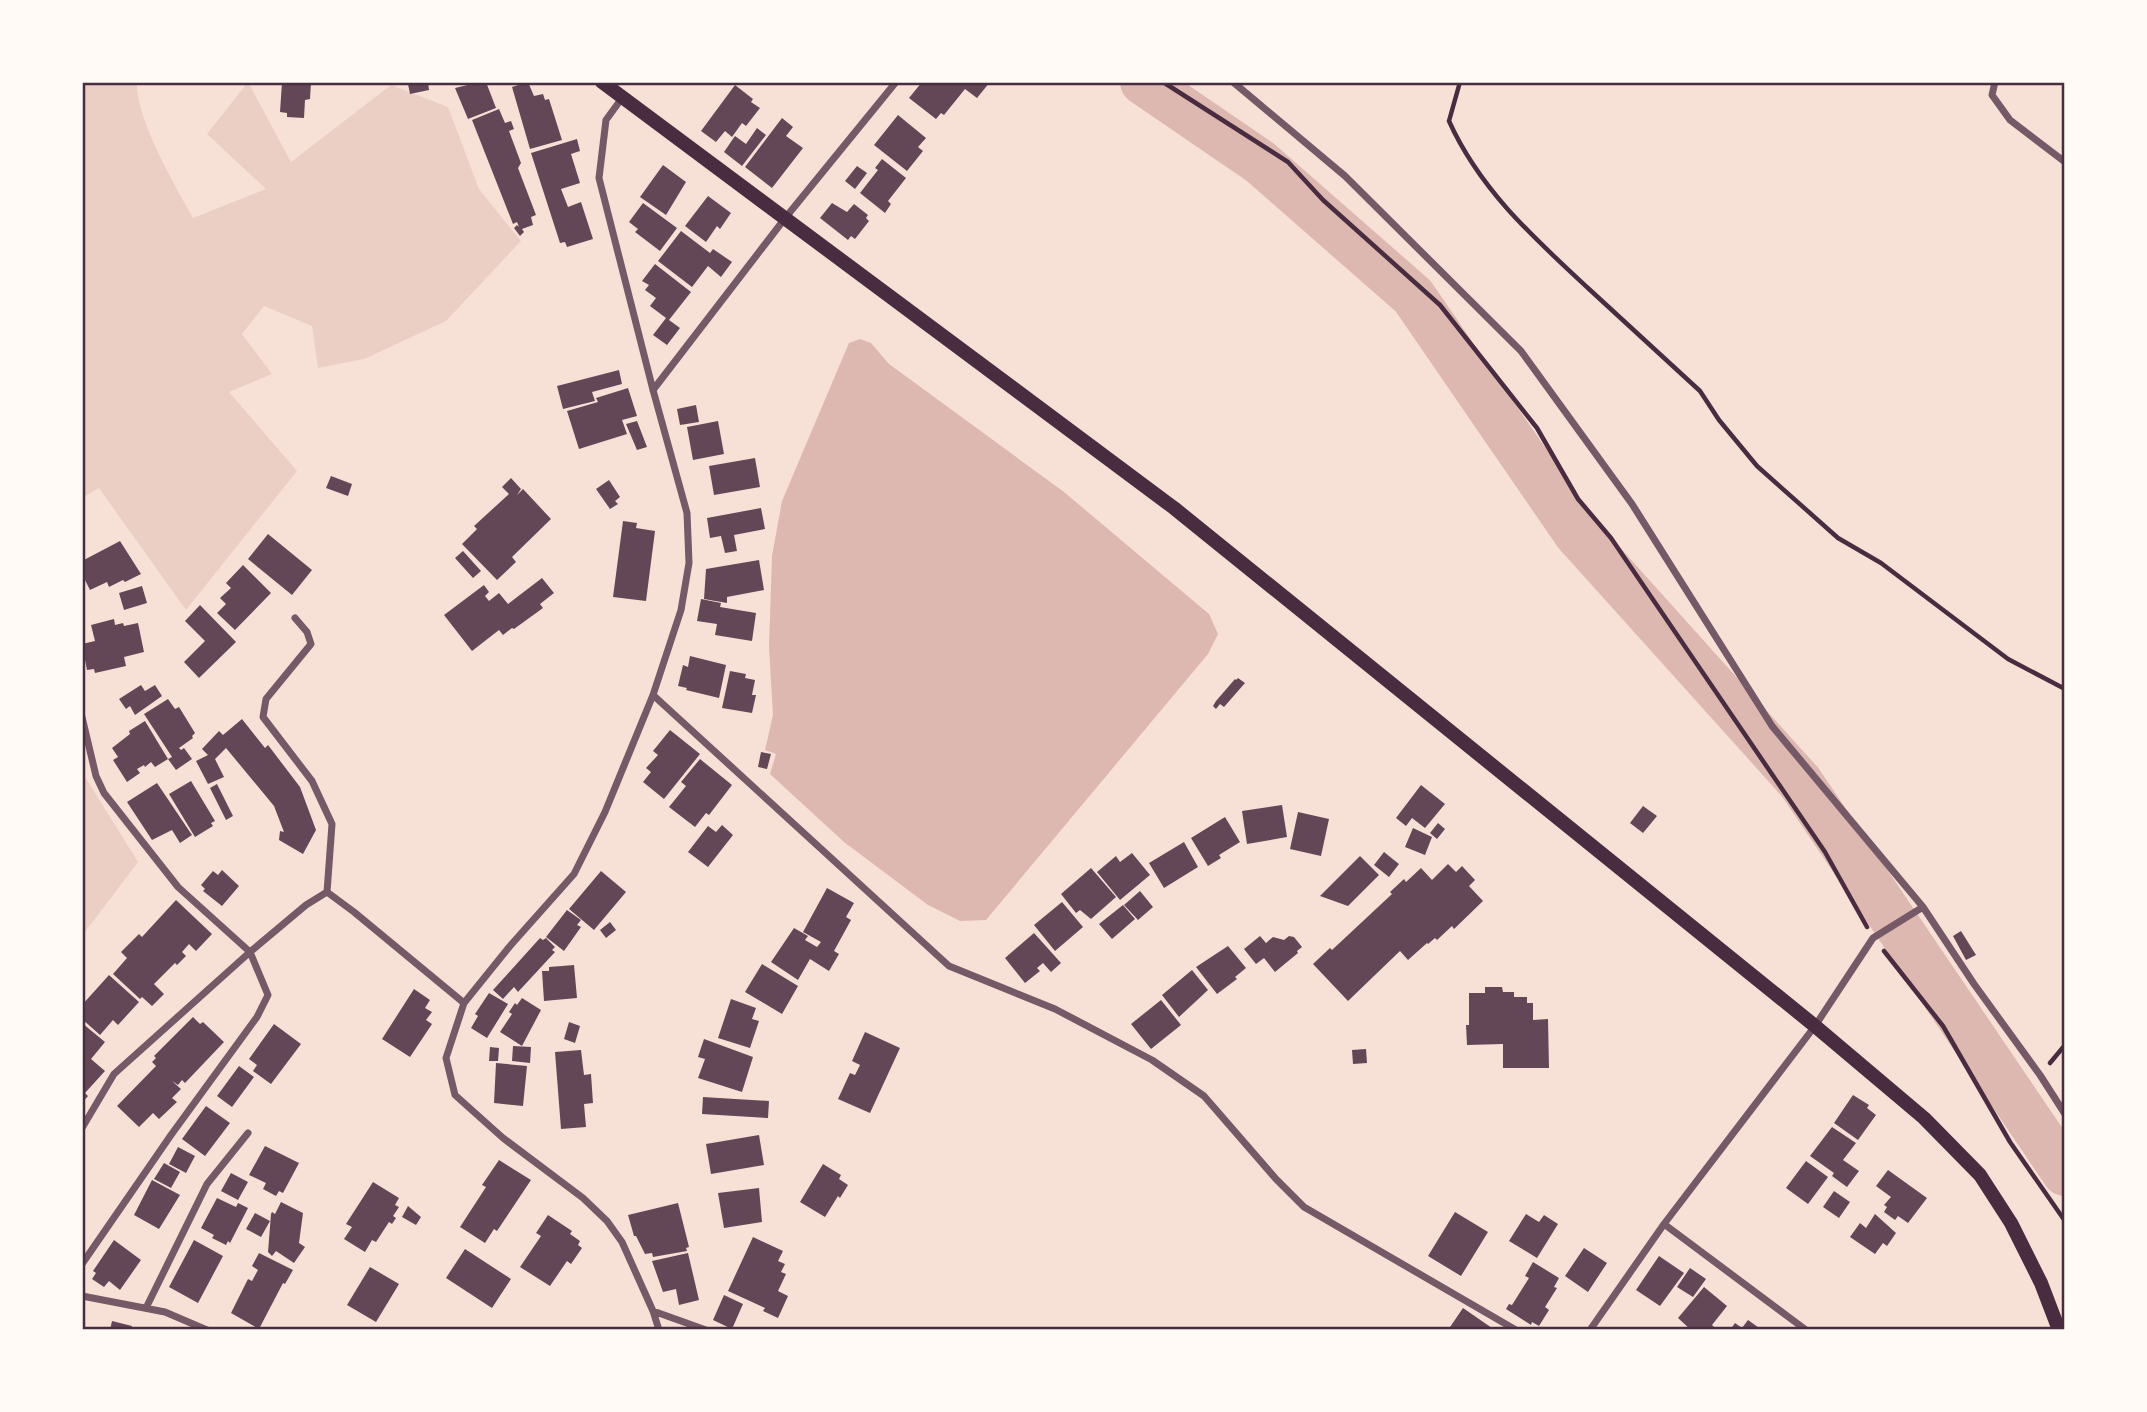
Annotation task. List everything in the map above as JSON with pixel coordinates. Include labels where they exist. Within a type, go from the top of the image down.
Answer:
[{"type":"main road","points":[[602,82],[1174,508],[1815,1026],[1924,1118],[1980,1175],[2011,1223],[2042,1283],[2059,1330]]},
{"type":"street","points":[[653,390],[786,217],[896,82]]},
{"type":"street","points":[[1233,82],[1345,176],[1521,351],[1632,504],[1772,726],[1923,906],[2065,1114]]},
{"type":"street","points":[[1995,82],[1993,94],[2010,120],[2065,162]]},
{"type":"street","points":[[622,98],[606,120],[599,178],[687,513],[689,563],[681,610],[653,695],[605,812],[574,874],[464,1003],[446,1058],[456,1094],[503,1138],[583,1198],[607,1221],[622,1242],[659,1330]]},
{"type":"street","points":[[295,618],[307,632],[311,644],[266,699],[263,717],[312,781],[332,824],[327,892]]},
{"type":"street","points":[[653,695],[949,966],[1055,1009],[1152,1060],[1203,1096],[1304,1207],[1516,1330]]},
{"type":"street","points":[[82,717],[96,776],[104,793],[178,887],[250,952],[268,995],[257,1017],[82,1264]]},
{"type":"street","points":[[327,892],[464,1003]]},
{"type":"street","points":[[82,1128],[114,1074],[250,952],[306,905],[327,892]]},
{"type":"street","points":[[1590,1330],[1664,1224],[1815,1026],[1873,938],[1923,906]]},
{"type":"street","points":[[146,1308],[207,1184],[248,1133]]},
{"type":"street","points":[[1664,1224],[1806,1330]]},
{"type":"street","points":[[82,1296],[166,1312],[207,1330]]},
{"type":"street","points":[[653,1311],[706,1330]]},
{"type":"path","points":[[1163,82],[1287,162],[1323,200],[1440,305],[1537,428],[1578,499],[1611,538],[1825,852],[1873,938],[1943,1026],[2010,1142],[2065,1221]]},
{"type":"path","points":[[1460,82],[1449,121],[1458,143],[1480,177],[1537,240],[1700,391],[1718,420],[1757,466],[1838,538],[1881,563],[2008,659],[2065,689]]},
{"type":"path","points":[[2040,1075],[2065,1045]]},
{"type":"shaded area","points":[[82,82],[137,82],[142,114],[149,132],[193,218],[266,189],[207,134],[248,82],[291,162],[391,85],[448,107],[479,189],[521,241],[446,321],[364,359],[318,368],[312,326],[264,306],[242,334],[272,374],[229,392],[297,471],[186,610],[99,488],[82,498]]},
{"type":"shaded area","points":[[860,339],[871,343],[889,364],[1064,492],[1209,614],[1218,634],[1208,654],[986,920],[960,921],[928,905],[844,842],[770,774],[776,754],[765,750],[773,715],[769,647],[772,556],[782,501],[849,343]]},
{"type":"shaded area","points":[[82,772],[138,862],[82,936]]},
{"type":"building","points":[[282,82],[311,82],[310,99],[305,100],[304,118],[287,117],[287,113],[280,112]]},
{"type":"building","points":[[428,82],[429,90],[410,94],[408,84]]},
{"type":"building","points":[[486,82],[496,108],[468,119],[455,88]]},
{"type":"building","points":[[528,82],[534,96],[543,94],[545,100],[549,99],[562,140],[530,149],[512,87]]},
{"type":"building","points":[[922,82],[990,82],[977,98],[965,89],[944,115],[941,113],[936,119],[909,98]]},
{"type":"building","points":[[735,85],[760,108],[746,126],[742,123],[732,137],[725,131],[716,142],[701,131]]},
{"type":"building","points":[[499,109],[505,123],[511,121],[514,129],[509,131],[521,163],[518,168],[536,215],[531,217],[533,225],[522,229],[524,232],[520,236],[514,228],[517,225],[519,227],[517,222],[513,224],[472,120]]},
{"type":"building","points":[[898,115],[926,138],[918,147],[923,151],[907,171],[874,145]]},
{"type":"building","points":[[782,118],[793,127],[786,136],[803,148],[772,188],[745,167]]},
{"type":"building","points":[[757,128],[766,135],[742,166],[724,152],[735,136],[746,144]]},
{"type":"building","points":[[577,139],[580,151],[571,154],[580,183],[561,189],[568,207],[581,202],[593,239],[567,247],[565,242],[560,243],[531,153]]},
{"type":"building","points":[[882,159],[906,178],[888,201],[891,204],[885,213],[860,193],[878,170],[875,168]]},
{"type":"building","points":[[663,165],[686,182],[666,215],[640,197]]},
{"type":"building","points":[[857,166],[867,173],[855,189],[845,181]]},
{"type":"building","points":[[708,196],[731,213],[720,229],[717,226],[706,242],[685,226]]},
{"type":"building","points":[[643,203],[677,228],[660,251],[635,232],[638,229],[629,222]]},
{"type":"building","points":[[832,203],[847,212],[854,204],[868,215],[866,218],[869,221],[855,239],[851,236],[848,240],[820,218]]},
{"type":"building","points":[[681,231],[710,253],[713,249],[732,262],[721,277],[708,266],[692,287],[658,261]]},
{"type":"building","points":[[655,264],[691,292],[669,320],[680,328],[667,345],[653,335],[666,318],[650,306],[656,298],[645,290],[649,285],[642,281]]},
{"type":"building","points":[[619,370],[622,384],[592,392],[595,401],[563,409],[557,386]]},
{"type":"building","points":[[628,388],[637,416],[622,420],[627,434],[579,449],[567,411],[598,402],[596,398]]},
{"type":"building","points":[[696,405],[699,422],[680,425],[677,409]]},
{"type":"building","points":[[637,421],[647,447],[637,450],[626,424]]},
{"type":"building","points":[[718,421],[724,454],[693,460],[687,427]]},
{"type":"building","points":[[755,458],[760,487],[714,495],[709,466]]},
{"type":"building","points":[[331,476],[352,484],[348,496],[326,488]]},
{"type":"building","points":[[511,478],[521,489],[517,495],[523,489],[551,519],[512,557],[516,562],[497,580],[462,544],[477,529],[474,526],[509,494],[502,487]]},
{"type":"building","points":[[609,480],[620,497],[615,501],[618,504],[610,509],[596,489]]},
{"type":"building","points":[[761,508],[765,529],[734,535],[737,551],[725,553],[721,536],[710,538],[707,518]]},
{"type":"building","points":[[623,521],[637,523],[636,528],[655,531],[646,601],[613,597]]},
{"type":"building","points":[[268,534],[312,570],[292,595],[248,559]]},
{"type":"building","points":[[120,541],[141,574],[125,582],[123,580],[109,587],[107,582],[90,590],[85,580],[82,581],[82,561]]},
{"type":"building","points":[[463,551],[481,571],[473,578],[455,558]]},
{"type":"building","points":[[759,560],[764,590],[727,597],[727,603],[704,599],[706,569]]},
{"type":"building","points":[[243,565],[271,593],[235,630],[217,613],[226,604],[220,598],[231,588],[226,583]]},
{"type":"building","points":[[542,578],[554,593],[540,604],[543,608],[503,635],[499,630],[472,651],[444,615],[484,585],[489,592],[485,596],[489,601],[499,593],[508,604]]},
{"type":"building","points":[[142,586],[147,603],[124,610],[119,593]]},
{"type":"building","points":[[701,599],[721,603],[720,607],[756,613],[752,641],[715,635],[717,624],[697,621]]},
{"type":"building","points":[[200,605],[236,642],[199,678],[184,662],[205,641],[185,621]]},
{"type":"building","points":[[114,619],[115,625],[138,623],[144,652],[124,657],[126,666],[95,673],[94,669],[87,670],[82,644],[95,641],[91,625]]},
{"type":"building","points":[[690,656],[726,665],[719,698],[678,686],[683,665],[688,667]]},
{"type":"building","points":[[730,671],[746,674],[745,678],[755,680],[752,695],[756,695],[752,713],[722,708]]},
{"type":"building","points":[[1238,678],[1245,683],[1224,707],[1220,704],[1216,709],[1213,706],[1216,701]]},
{"type":"building","points":[[141,685],[145,691],[155,685],[162,696],[135,715],[130,706],[126,709],[119,699]]},
{"type":"building","points":[[168,699],[175,709],[179,707],[195,733],[193,738],[179,748],[184,748],[192,759],[176,770],[168,759],[172,757],[144,714]]},
{"type":"building","points":[[242,719],[265,748],[268,745],[300,787],[316,830],[303,854],[279,840],[280,831],[284,832],[274,806],[226,748],[215,759],[224,777],[208,784],[196,761],[208,755],[202,749],[219,731],[223,735]]},
{"type":"building","points":[[145,721],[168,759],[155,767],[151,762],[145,767],[144,765],[137,769],[140,773],[127,782],[113,760],[118,757],[112,748],[130,734],[129,731]]},
{"type":"building","points":[[670,730],[700,754],[664,799],[643,782],[651,772],[646,768],[658,755],[653,751]]},
{"type":"building","points":[[761,752],[771,754],[767,769],[758,767]]},
{"type":"building","points":[[700,759],[732,785],[709,815],[706,813],[695,827],[669,807],[686,786],[681,782]]},
{"type":"building","points":[[191,781],[215,821],[211,823],[213,826],[195,837],[169,794]]},
{"type":"building","points":[[157,783],[192,835],[180,843],[172,830],[152,840],[127,802]]},
{"type":"building","points":[[217,784],[233,816],[226,820],[210,788]]},
{"type":"building","points":[[1421,785],[1445,804],[1425,828],[1412,818],[1406,826],[1396,818]]},
{"type":"building","points":[[1282,805],[1287,837],[1247,844],[1242,811]]},
{"type":"building","points":[[1643,806],[1657,816],[1643,833],[1630,823]]},
{"type":"building","points":[[1298,812],[1329,819],[1321,856],[1290,849]]},
{"type":"building","points":[[1225,817],[1240,842],[1219,855],[1221,858],[1208,866],[1191,838]]},
{"type":"building","points":[[1438,823],[1445,829],[1437,839],[1430,833]]},
{"type":"building","points":[[722,825],[733,835],[708,867],[688,852],[708,826],[716,832]]},
{"type":"building","points":[[1413,828],[1432,837],[1425,855],[1405,847]]},
{"type":"building","points":[[1184,842],[1198,867],[1164,888],[1149,863]]},
{"type":"building","points":[[1384,852],[1399,864],[1389,877],[1374,865]]},
{"type":"building","points":[[1132,853],[1150,875],[1120,900],[1097,872],[1116,856],[1120,862]]},
{"type":"building","points":[[1360,856],[1379,875],[1348,906],[1320,896]]},
{"type":"building","points":[[1448,864],[1456,872],[1462,866],[1475,880],[1469,886],[1483,901],[1454,929],[1452,926],[1408,960],[1400,951],[1348,1001],[1313,964],[1330,948],[1332,950],[1392,894],[1390,892],[1404,879],[1406,882],[1421,868],[1432,880]]},
{"type":"building","points":[[1091,868],[1116,897],[1091,919],[1080,910],[1076,913],[1061,894]]},
{"type":"building","points":[[222,870],[239,886],[222,906],[203,891],[205,889],[201,885],[213,871],[218,875]]},
{"type":"building","points":[[601,871],[626,892],[594,930],[569,909]]},
{"type":"building","points":[[827,888],[854,903],[846,917],[851,920],[834,951],[839,954],[829,971],[810,959],[798,980],[771,962],[794,928],[808,936],[805,940],[817,947],[821,942],[803,932]]},
{"type":"building","points":[[1140,891],[1153,907],[1138,920],[1124,905]]},
{"type":"building","points":[[176,900],[212,934],[196,951],[189,944],[182,952],[186,956],[154,984],[164,994],[152,1006],[142,997],[140,999],[113,974],[127,958],[121,952],[139,934],[142,937]]},
{"type":"building","points":[[1062,902],[1083,927],[1055,951],[1034,925]]},
{"type":"building","points":[[1123,905],[1135,919],[1112,939],[1099,924]]},
{"type":"building","points":[[567,910],[581,920],[577,925],[581,927],[564,951],[546,937]]},
{"type":"building","points":[[610,922],[616,930],[606,938],[600,930]]},
{"type":"building","points":[[1961,931],[1976,955],[1966,960],[1953,936]]},
{"type":"building","points":[[1034,933],[1061,963],[1051,972],[1043,963],[1037,968],[1040,971],[1025,983],[1005,958]]},
{"type":"building","points":[[1260,936],[1266,943],[1273,937],[1284,940],[1289,936],[1294,937],[1302,947],[1275,972],[1264,958],[1256,964],[1244,949]]},
{"type":"building","points":[[540,938],[546,938],[555,947],[552,950],[555,952],[518,992],[514,987],[503,999],[493,990]]},
{"type":"building","points":[[1228,946],[1246,968],[1235,977],[1237,979],[1217,994],[1196,967]]},
{"type":"building","points":[[762,964],[798,986],[782,1014],[745,992]]},
{"type":"building","points":[[574,965],[577,998],[544,1001],[542,971],[549,971],[549,967]]},
{"type":"building","points":[[1192,970],[1208,990],[1179,1017],[1162,995]]},
{"type":"building","points":[[109,975],[139,1002],[118,1025],[113,1020],[100,1035],[82,1019],[82,1005]]},
{"type":"building","points":[[1485,987],[1502,987],[1503,992],[1514,992],[1514,997],[1527,997],[1527,1003],[1533,1003],[1533,1020],[1548,1019],[1549,1068],[1503,1068],[1503,1044],[1467,1045],[1469,993],[1485,993]]},
{"type":"building","points":[[414,989],[430,1000],[425,1008],[432,1012],[426,1020],[432,1024],[410,1057],[382,1039]]},
{"type":"building","points":[[489,993],[508,1004],[487,1038],[471,1028],[478,1016],[475,1014]]},
{"type":"building","points":[[522,998],[541,1010],[522,1046],[500,1032],[512,1014],[509,1012]]},
{"type":"building","points":[[731,999],[756,1008],[752,1019],[759,1021],[750,1048],[718,1038]]},
{"type":"building","points":[[1161,1000],[1181,1025],[1151,1049],[1131,1024]]},
{"type":"building","points":[[193,1017],[200,1024],[203,1022],[224,1042],[185,1083],[182,1080],[178,1085],[172,1081],[181,1089],[172,1098],[177,1102],[159,1119],[153,1113],[139,1127],[117,1106],[156,1066],[152,1062],[156,1058],[154,1056]]},
{"type":"building","points":[[569,1022],[580,1026],[575,1043],[564,1039]]},
{"type":"building","points":[[82,1023],[105,1042],[91,1059],[105,1071],[85,1093],[88,1096],[82,1103]]},
{"type":"building","points":[[274,1024],[301,1044],[271,1084],[253,1071],[257,1065],[249,1059]]},
{"type":"building","points":[[865,1032],[900,1048],[870,1113],[838,1099],[850,1073],[855,1075],[860,1065],[852,1061]]},
{"type":"building","points":[[704,1039],[753,1057],[742,1092],[698,1078],[705,1059],[698,1057]]},
{"type":"building","points":[[513,1046],[531,1047],[530,1063],[512,1061]]},
{"type":"building","points":[[490,1047],[499,1048],[498,1061],[489,1061]]},
{"type":"building","points":[[1366,1049],[1367,1063],[1353,1064],[1352,1050]]},
{"type":"building","points":[[581,1050],[584,1075],[591,1074],[593,1103],[584,1104],[586,1127],[561,1129],[555,1052]]},
{"type":"building","points":[[496,1063],[527,1066],[523,1106],[494,1103]]},
{"type":"building","points":[[239,1066],[254,1077],[232,1107],[217,1096]]},
{"type":"building","points":[[1853,1095],[1869,1105],[1867,1108],[1876,1115],[1858,1140],[1834,1123]]},
{"type":"building","points":[[703,1097],[769,1101],[768,1118],[702,1114]]},
{"type":"building","points":[[206,1106],[230,1123],[205,1156],[182,1139]]},
{"type":"building","points":[[1832,1127],[1856,1143],[1843,1160],[1859,1171],[1847,1187],[1832,1176],[1834,1173],[1810,1156]]},
{"type":"building","points":[[759,1135],[764,1165],[711,1174],[706,1144]]},
{"type":"building","points":[[265,1146],[299,1163],[283,1193],[279,1191],[276,1196],[263,1189],[266,1183],[249,1175]]},
{"type":"building","points":[[178,1147],[195,1156],[186,1173],[169,1164]]},
{"type":"building","points":[[499,1160],[531,1180],[497,1231],[494,1229],[485,1243],[460,1227],[486,1187],[482,1185]]},
{"type":"building","points":[[1806,1161],[1828,1177],[1808,1204],[1786,1188]]},
{"type":"building","points":[[164,1163],[180,1172],[171,1188],[154,1179]]},
{"type":"building","points":[[823,1164],[841,1175],[839,1179],[848,1185],[825,1217],[800,1202]]},
{"type":"building","points":[[1888,1170],[1927,1198],[1908,1223],[1898,1216],[1895,1220],[1884,1212],[1887,1207],[1884,1205],[1891,1197],[1876,1186]]},
{"type":"building","points":[[231,1173],[248,1182],[238,1200],[221,1191]]},
{"type":"building","points":[[152,1180],[180,1195],[159,1229],[134,1215]]},
{"type":"building","points":[[373,1182],[399,1198],[395,1205],[399,1207],[393,1216],[396,1218],[392,1224],[389,1222],[376,1242],[372,1240],[365,1252],[344,1239],[352,1227],[346,1224]]},
{"type":"building","points":[[759,1188],[762,1222],[724,1228],[718,1193]]},
{"type":"building","points":[[1834,1191],[1850,1202],[1839,1218],[1823,1207]]},
{"type":"building","points":[[217,1198],[236,1207],[238,1203],[248,1208],[230,1243],[228,1241],[226,1245],[201,1228]]},
{"type":"building","points":[[281,1202],[303,1213],[299,1243],[305,1247],[294,1263],[276,1251],[272,1256],[268,1252],[271,1214],[275,1214]]},
{"type":"building","points":[[678,1203],[689,1247],[686,1248],[687,1251],[653,1257],[652,1253],[645,1254],[634,1236],[628,1215]]},
{"type":"building","points":[[408,1206],[421,1217],[416,1225],[402,1217]]},
{"type":"building","points":[[1455,1212],[1488,1232],[1461,1276],[1428,1256]]},
{"type":"building","points":[[255,1213],[270,1221],[261,1237],[246,1229]]},
{"type":"building","points":[[1526,1214],[1539,1222],[1544,1215],[1558,1224],[1537,1258],[1509,1241]]},
{"type":"building","points":[[1875,1214],[1896,1233],[1887,1246],[1883,1243],[1875,1254],[1850,1237],[1860,1223],[1866,1228]]},
{"type":"building","points":[[548,1215],[572,1231],[570,1234],[580,1241],[578,1245],[582,1248],[571,1264],[567,1261],[550,1286],[520,1267],[541,1236],[536,1233]]},
{"type":"building","points":[[753,1237],[783,1251],[778,1261],[785,1264],[781,1272],[786,1274],[778,1291],[788,1296],[778,1318],[763,1311],[765,1308],[728,1291]]},
{"type":"building","points":[[114,1240],[141,1260],[120,1290],[109,1281],[104,1287],[92,1279],[96,1273],[93,1271]]},
{"type":"building","points":[[194,1240],[223,1256],[198,1303],[169,1287]]},
{"type":"building","points":[[1584,1248],[1607,1263],[1588,1292],[1565,1276]]},
{"type":"building","points":[[465,1249],[511,1279],[492,1308],[446,1278]]},
{"type":"building","points":[[259,1253],[293,1270],[285,1284],[283,1283],[259,1329],[231,1313],[248,1279],[252,1281],[258,1270],[252,1266]]},
{"type":"building","points":[[688,1253],[699,1300],[679,1305],[676,1289],[663,1292],[652,1261]]},
{"type":"building","points":[[1659,1256],[1684,1273],[1660,1306],[1636,1290]]},
{"type":"building","points":[[1533,1262],[1559,1278],[1554,1287],[1557,1288],[1545,1307],[1549,1310],[1539,1326],[1532,1322],[1531,1325],[1506,1309],[1509,1304],[1512,1305],[1529,1278],[1525,1276]]},
{"type":"building","points":[[370,1267],[399,1284],[376,1322],[347,1305]]},
{"type":"building","points":[[1690,1268],[1706,1279],[1693,1297],[1677,1287]]},
{"type":"building","points":[[1704,1287],[1727,1306],[1712,1325],[1714,1330],[1691,1330],[1678,1318]]},
{"type":"building","points":[[724,1295],[743,1304],[732,1329],[713,1320]]},
{"type":"building","points":[[1463,1308],[1492,1328],[1448,1330]]},
{"type":"building","points":[[1748,1320],[1762,1330],[1730,1330],[1735,1323],[1742,1328]]},
{"type":"building","points":[[112,1321],[132,1326],[131,1330],[110,1330]]},
{"type":"waterway","points":[[1143,82],[1260,162],[1413,296],[1576,533],[1800,782],[2065,1173]]}]
